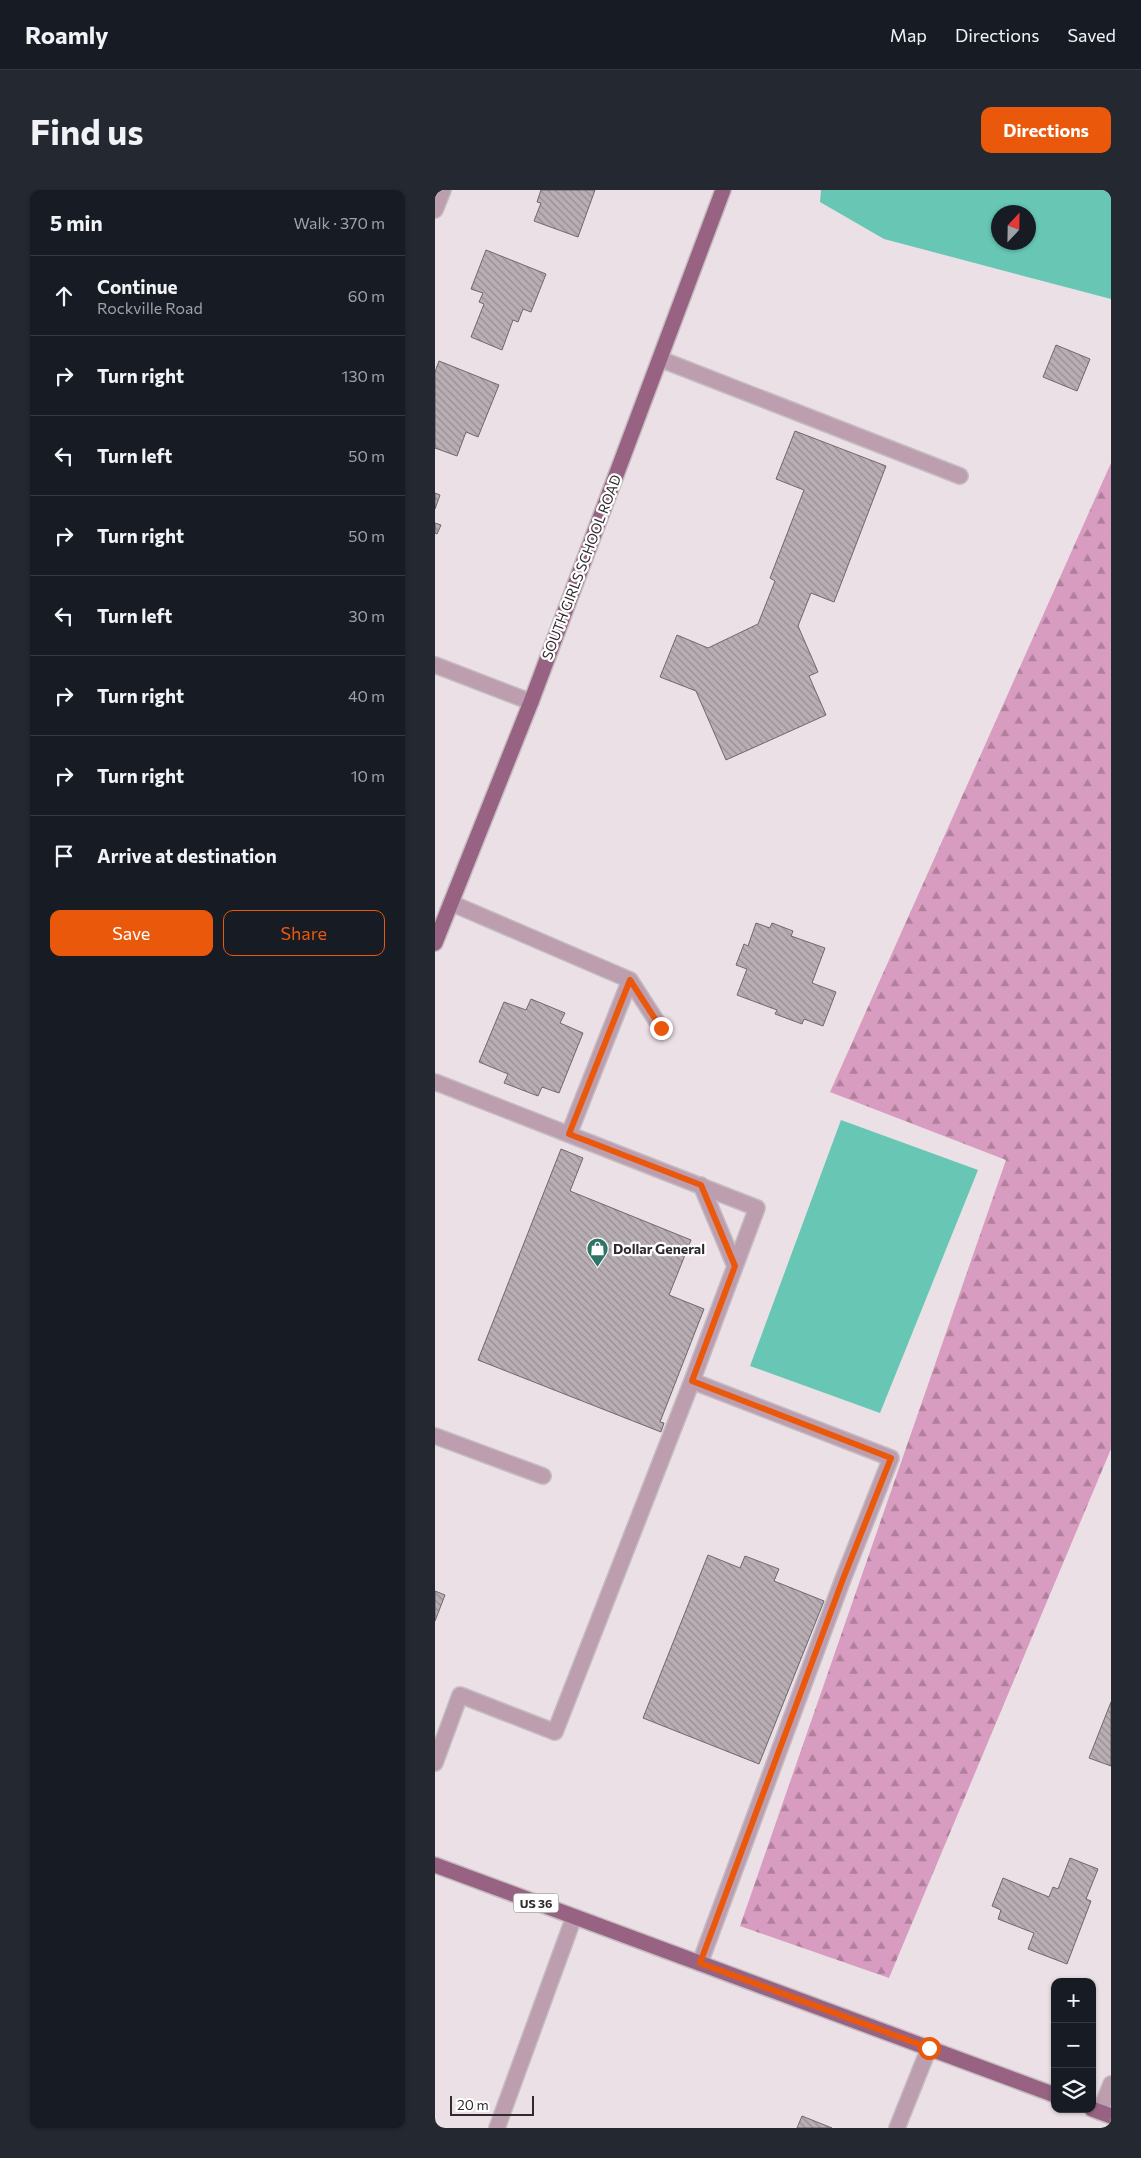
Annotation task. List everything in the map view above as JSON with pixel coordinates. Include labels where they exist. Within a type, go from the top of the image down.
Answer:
[{"type":"main road","name":"SOUTH GIRLS SCHOOL ROAD","points":[[435,943],[531,702],[723,190]]},
{"type":"main road","name":"US 36","points":[[435,1865],[1051,2094]]},
{"type":"street","points":[[435,210],[443,190]]},
{"type":"street","points":[[659,359],[960,476]]},
{"type":"street","points":[[435,665],[531,702]]},
{"type":"street","points":[[451,903],[630,980],[661,1028]]},
{"type":"street","points":[[569,1134],[630,980]]},
{"type":"street","points":[[435,1082],[757,1208],[692,1381],[555,1732],[460,1695],[435,1763]]},
{"type":"street","points":[[701,1185],[735,1266]]},
{"type":"street","points":[[692,1381],[891,1458],[843,1579],[700,1963]]},
{"type":"street","points":[[435,1436],[543,1476]]},
{"type":"street","points":[[497,2128],[574,1917]]},
{"type":"street","points":[[897,2128],[929,2048]]},
{"type":"street","points":[[1101,2113],[1111,2084]]},
{"type":"green space","points":[[1111,463],[1111,1449],[889,1978],[740,1926],[1006,1160],[830,1092]]},
{"type":"shaded area","points":[[821,190],[1111,190],[1111,299],[884,239],[820,202]]},
{"type":"shaded area","points":[[841,1120],[978,1170],[880,1413],[750,1366]]},
{"type":"building","points":[[541,190],[595,190],[578,237],[534,221],[541,203],[537,202]]},
{"type":"building","points":[[486,250],[546,274],[531,312],[523,309],[518,322],[513,320],[502,350],[471,337],[484,304],[479,302],[483,293],[471,289]]},
{"type":"building","points":[[1056,345],[1090,359],[1077,391],[1043,377]]},
{"type":"building","points":[[439,361],[499,385],[478,437],[466,432],[457,456],[435,448],[435,372]]},
{"type":"building","points":[[795,431],[886,466],[834,602],[811,593],[798,626],[818,672],[809,676],[826,715],[726,760],[696,691],[660,677],[677,635],[708,648],[758,624],[775,581],[770,578],[804,490],[776,479]]},
{"type":"building","points":[[435,493],[440,495],[435,509]]},
{"type":"building","points":[[435,523],[441,525],[437,534],[435,533]]},
{"type":"building","points":[[756,923],[770,928],[772,923],[793,931],[791,936],[825,948],[812,983],[836,992],[823,1026],[804,1019],[802,1024],[775,1014],[777,1010],[737,995],[747,969],[736,965],[744,944],[748,946]]},
{"type":"building","points":[[531,999],[565,1013],[560,1023],[583,1033],[559,1093],[542,1087],[538,1096],[504,1083],[508,1074],[479,1062],[504,1002],[526,1010]]},
{"type":"building","name":"Dollar General","points":[[561,1149],[583,1158],[570,1191],[691,1240],[669,1295],[704,1309],[660,1422],[664,1423],[661,1432],[478,1360]]},
{"type":"building","points":[[708,1555],[740,1568],[745,1556],[779,1569],[774,1581],[824,1601],[759,1764],[643,1718]]},
{"type":"building","points":[[435,1591],[445,1595],[435,1621]]},
{"type":"building","points":[[1111,1702],[1111,1766],[1089,1758]]},
{"type":"building","points":[[1070,1858],[1098,1869],[1086,1899],[1091,1901],[1067,1964],[1028,1949],[1034,1933],[998,1919],[1001,1910],[992,1906],[1003,1878],[1049,1897],[1053,1887],[1058,1889]]},
{"type":"building","points":[[802,2116],[832,2128],[797,2128]]},
{"type":"place","name":"Dollar General","points":[[597,1267]]},
{"type":"route","points":[[661,1028],[630,980],[569,1134],[701,1185],[735,1266],[692,1381],[891,1458],[843,1579],[700,1963],[929,2048]]}]
